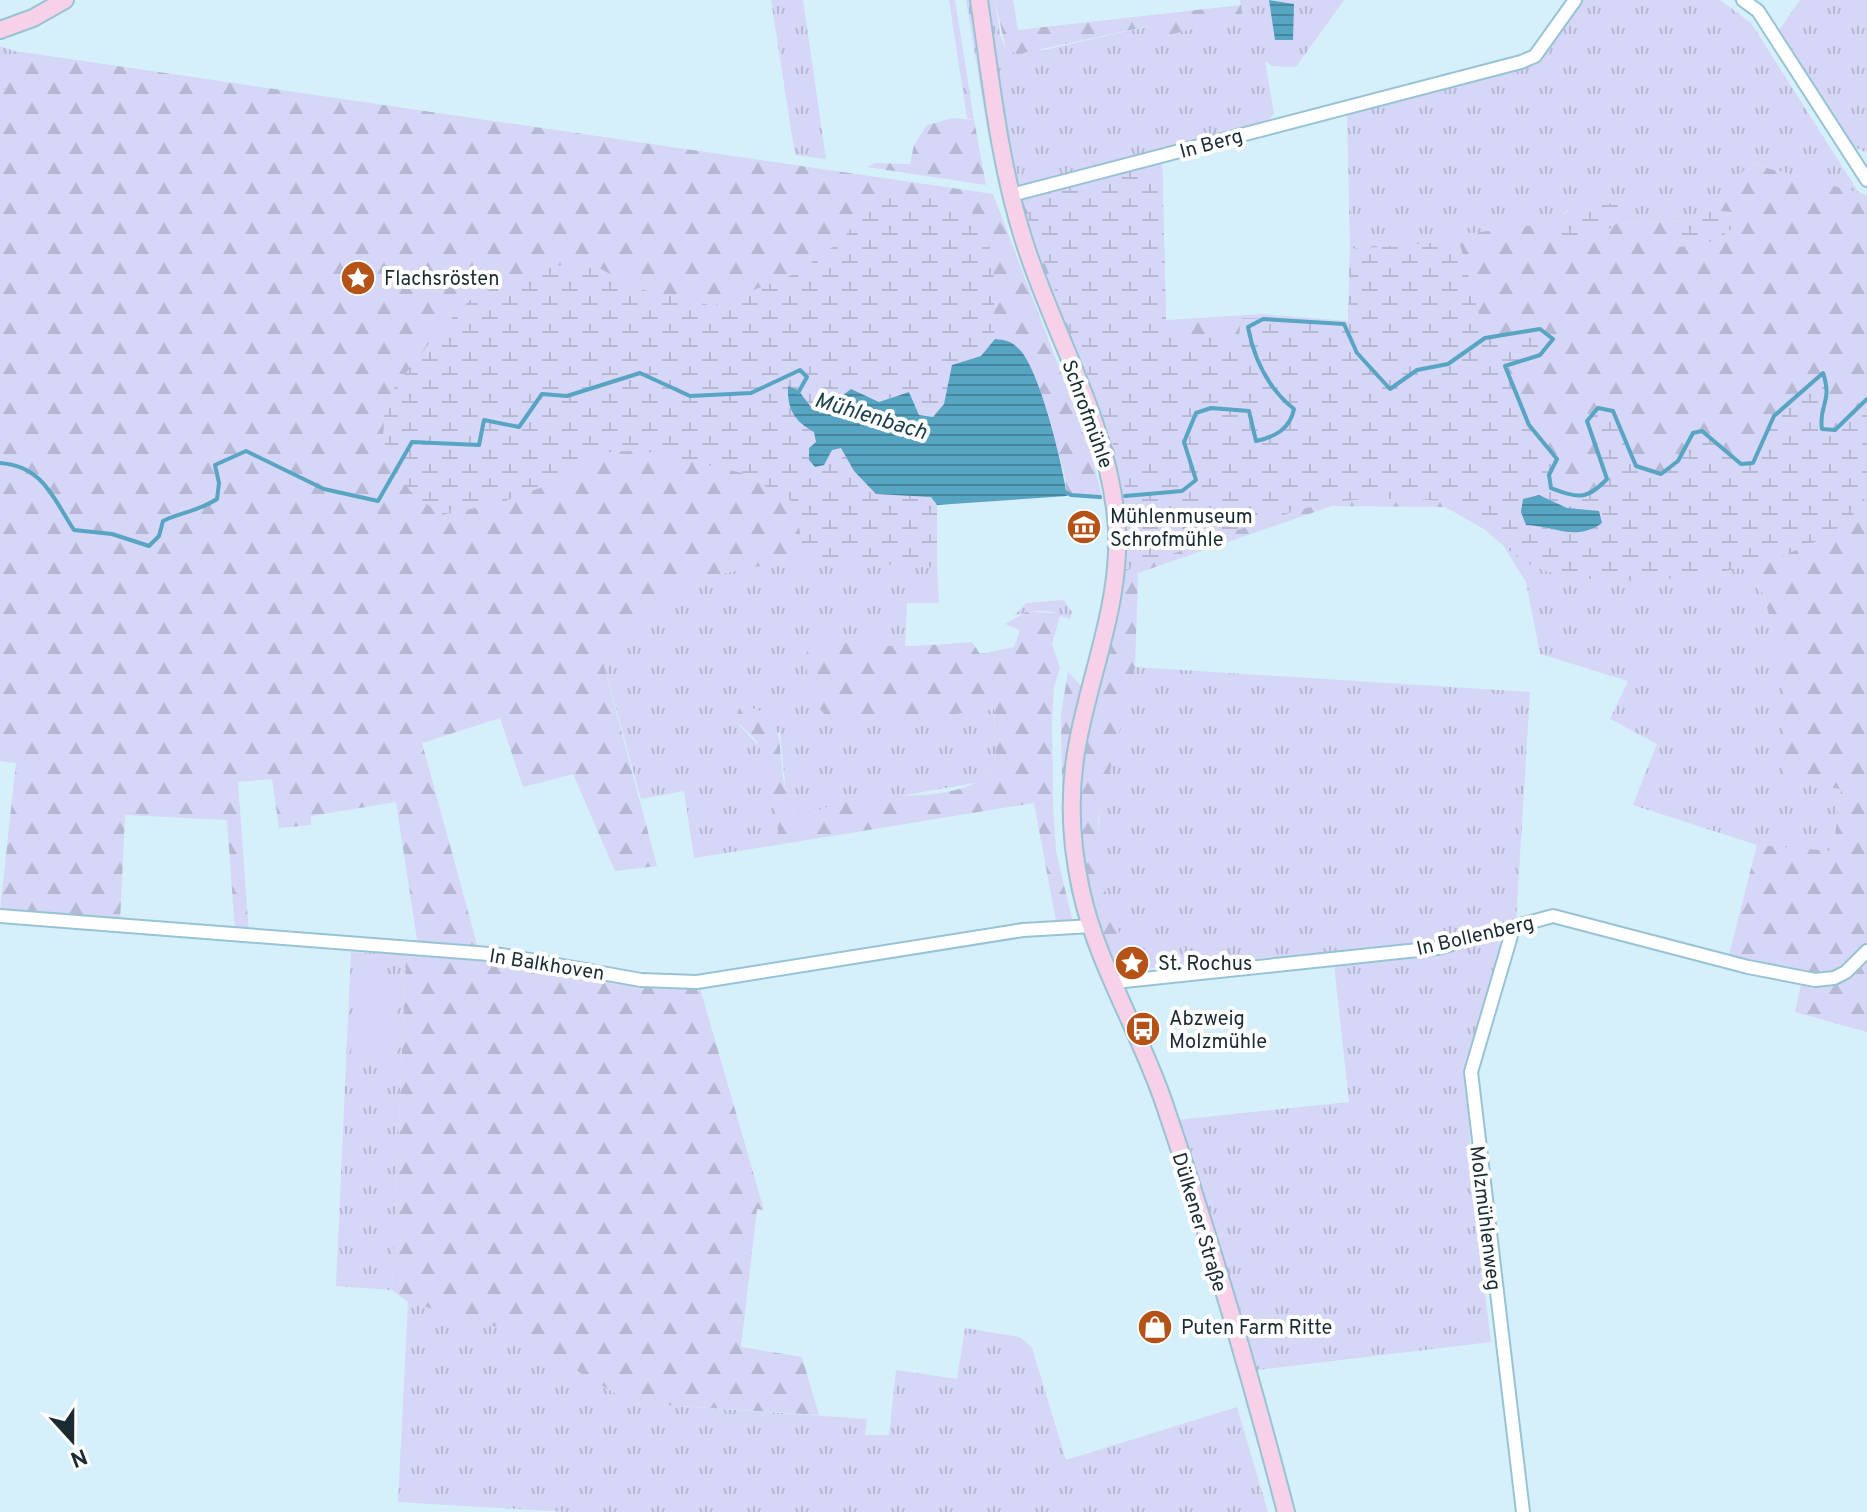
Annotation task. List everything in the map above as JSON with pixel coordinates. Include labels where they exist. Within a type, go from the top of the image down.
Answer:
[{"type":"main road","points":[[0,30],[33,18],[65,0]]},
{"type":"main road","points":[[979,0],[1011,195]]},
{"type":"main road","name":"Schrofmühle","points":[[1011,195],[1025,244],[1100,435],[1110,471],[1117,521],[1115,572],[1078,741],[1071,802],[1075,863],[1092,926]]},
{"type":"main road","name":"Dülkener Straße","points":[[1092,926],[1164,1103],[1286,1512]]},
{"type":"street","name":"In Berg","points":[[1011,195],[1521,62],[1535,56],[1575,0]]},
{"type":"street","points":[[1743,0],[1758,11],[1865,172]]},
{"type":"street","name":"In Balkhoven","points":[[0,916],[502,955],[641,980],[697,982],[1023,930],[1092,926]]},
{"type":"street","name":"In Bollenberg","points":[[1115,982],[1437,948],[1553,916],[1748,967],[1815,980],[1834,978],[1846,972],[1867,951]]},
{"type":"street","name":"Molzmühlenweg","points":[[1513,929],[1471,1072],[1523,1512]]},
{"type":"green space","points":[[771,0],[803,0],[826,159],[795,155]]},
{"type":"green space","points":[[949,0],[955,0],[974,120],[967,118]]},
{"type":"green space","points":[[966,0],[972,0],[993,138],[988,134]]},
{"type":"green space","points":[[986,0],[995,0],[1000,35],[1006,50],[1044,50],[1150,26],[1243,16],[1240,0],[1344,0],[1296,67],[1272,66],[1265,61],[1274,113],[1266,124],[1020,187],[1013,164]]},
{"type":"green space","points":[[995,0],[1013,0],[1018,30],[1241,5],[1243,17],[1160,37],[1149,26],[1018,54],[1006,50]]},
{"type":"green space","points":[[1580,0],[1720,0],[1751,23],[1859,193],[1750,163],[1706,220],[1622,224],[1567,210],[1558,222],[1350,249],[1347,111],[1536,62]]},
{"type":"green space","points":[[1800,0],[1867,0],[1867,153],[1854,147],[1779,30]]},
{"type":"green space","points":[[0,46],[15,51],[0,102]]},
{"type":"green space","points":[[15,51],[993,194],[1089,446],[1103,500],[1067,496],[1064,472],[1038,387],[863,393],[937,505],[937,568],[804,558],[677,582],[602,658],[657,866],[615,871],[573,774],[523,787],[500,718],[422,743],[478,948],[418,946],[396,802],[311,816],[311,825],[279,828],[272,779],[238,782],[249,934],[235,931],[227,820],[125,815],[120,922],[0,910],[16,763],[0,761],[0,102]]},
{"type":"green space","points":[[952,118],[974,120],[986,185],[867,167],[875,163],[910,164],[914,145],[927,125]]},
{"type":"green space","points":[[1162,159],[1166,320],[1262,314],[1348,321],[1350,249],[1557,222],[1574,207],[1596,200],[1612,201],[1623,224],[1706,220],[1749,163],[1867,195],[1867,943],[1848,964],[1833,972],[1804,975],[1729,955],[1757,845],[1833,851],[1841,789],[1784,781],[1784,678],[1764,595],[1682,491],[1498,537],[1445,507],[1332,506],[1138,573],[1135,667],[1098,820],[1099,860],[1107,899],[1133,970],[1115,960],[1104,942],[1086,884],[1079,852],[1076,807],[1084,748],[1119,603],[1124,555],[1122,503],[1107,435],[1022,213],[1023,197]]},
{"type":"green space","points":[[1162,159],[1166,320],[1178,334],[1239,336],[1241,318],[1348,321],[1350,249],[1459,241],[1485,337],[1540,329],[1553,339],[1540,355],[1505,366],[1529,425],[1557,459],[1549,475],[1551,488],[1581,496],[1606,479],[1587,421],[1598,408],[1613,411],[1636,466],[1661,474],[1678,461],[1693,433],[1702,431],[1741,464],[1753,463],[1774,416],[1823,373],[1826,398],[1822,429],[1836,430],[1867,399],[1867,495],[1844,523],[1807,546],[1760,563],[1708,574],[1654,580],[1603,580],[1558,574],[1525,562],[1450,504],[1401,499],[1337,501],[1302,509],[1125,571],[1130,506],[1110,434],[1028,219],[1032,200]],"holes":[[[1539,495],[1567,508],[1599,511],[1559,532],[1537,525]]]},
{"type":"green space","points":[[925,194],[967,209],[978,219],[986,233],[993,268],[995,339],[981,356],[953,365],[944,404],[934,417],[919,415],[909,392],[879,402],[851,389],[835,401],[811,407],[798,390],[799,424],[814,432],[829,459],[832,449],[841,448],[854,471],[876,494],[931,497],[937,505],[937,568],[804,558],[795,503],[742,473],[641,450],[601,453],[553,483],[500,503],[441,515],[411,492],[395,471],[383,439],[385,400],[437,333],[473,297],[528,273],[566,264],[599,268],[636,288],[713,306],[797,273],[842,240],[863,213],[895,195]]},
{"type":"green space","points":[[1596,202],[1621,205],[1623,217],[1604,232],[1583,238],[1567,239],[1555,228],[1562,218]]},
{"type":"green space","points":[[1707,210],[1732,212],[1735,225],[1716,239],[1695,245],[1678,247],[1667,236],[1674,225]]},
{"type":"green space","points":[[1682,491],[1764,595],[1784,678],[1784,781],[1841,788],[1833,852],[1757,845],[1633,805],[1657,744],[1610,719],[1628,681],[1540,654],[1526,582],[1498,537]]},
{"type":"green space","points":[[804,558],[937,568],[939,603],[907,603],[905,648],[855,645],[827,639],[832,720],[858,723],[994,709],[996,766],[979,782],[816,811],[802,820],[796,818],[786,794],[780,733],[738,724],[760,747],[780,821],[777,845],[694,858],[684,791],[641,799],[602,658],[677,582]]},
{"type":"green space","points":[[1064,600],[1072,612],[1070,619],[1042,611],[1014,616],[1026,603]]},
{"type":"green space","points":[[1026,612],[1060,613],[1070,619],[1060,616],[1052,644],[1060,668],[1054,687],[1052,722],[1056,851],[1072,919],[1056,921],[1034,803],[777,845],[776,814],[761,749],[740,724],[740,706],[764,713],[776,728],[784,783],[796,818],[802,820],[823,808],[845,801],[957,790],[980,781],[996,765],[994,709],[889,723],[834,720],[819,708],[814,699],[808,679],[807,649],[827,639],[881,646],[972,642],[980,654],[1014,647],[1020,630],[1005,624]]},
{"type":"green space","points":[[1135,667],[1530,692],[1516,922],[1437,942],[1133,970],[1104,887],[1098,836],[1104,787]]},
{"type":"green space","points":[[1068,672],[1081,686],[1065,769],[1065,789],[1062,784],[1061,714]]},
{"type":"green space","points":[[1497,939],[1504,946],[1466,1070],[1473,1197],[1491,1342],[1257,1370],[1177,1120],[1349,1102],[1334,964],[1438,954]]},
{"type":"green space","points":[[351,952],[406,955],[392,1290],[336,1286]]},
{"type":"green space","points":[[406,955],[498,960],[634,985],[700,988],[764,1210],[757,1209],[741,1347],[802,1357],[819,1415],[632,1403],[507,1330],[408,1302],[392,1290]]},
{"type":"green space","points":[[1867,960],[1867,1032],[1795,1012],[1801,984],[1836,979]]},
{"type":"green space","points":[[356,976],[399,979],[395,1057],[351,1055]]},
{"type":"green space","points":[[408,1302],[507,1330],[632,1403],[867,1419],[865,1435],[889,1435],[896,1370],[957,1379],[965,1328],[1020,1337],[1032,1348],[1066,1460],[1237,1407],[1268,1512],[566,1512],[398,1502]]},
{"type":"water","points":[[1269,0],[1294,4],[1293,40],[1275,40]]},
{"type":"water","points":[[995,339],[1008,341],[1018,348],[1034,374],[1061,463],[1067,496],[937,505],[931,497],[876,494],[854,471],[841,448],[832,450],[824,465],[815,467],[809,460],[809,448],[816,442],[814,432],[793,414],[788,386],[798,390],[811,407],[835,401],[851,389],[879,402],[909,392],[919,415],[933,417],[944,404],[952,365],[981,356]]},
{"type":"water","points":[[1539,495],[1567,508],[1599,511],[1602,523],[1592,529],[1574,532],[1526,525],[1521,512],[1523,499]]},
{"type":"waterway","name":"Mühlenbach","points":[[1125,496],[1182,491],[1196,480],[1184,442],[1196,413],[1211,408],[1249,411],[1256,441],[1275,434],[1289,422],[1294,409],[1277,392],[1264,372],[1248,327],[1263,319],[1344,324],[1357,353],[1390,389],[1417,370],[1448,364],[1485,338],[1540,329],[1553,339],[1540,355],[1505,366],[1529,425],[1557,459],[1549,475],[1551,488],[1581,496],[1607,479],[1587,421],[1598,408],[1613,411],[1636,466],[1661,474],[1678,461],[1693,433],[1702,431],[1741,464],[1753,463],[1774,416],[1823,373],[1826,397],[1822,429],[1835,430],[1867,399]]},
{"type":"waterway","name":"Mühlenbach","points":[[0,463],[15,465],[37,477],[74,530],[112,534],[149,546],[159,536],[163,521],[217,499],[219,483],[215,465],[246,451],[324,489],[378,501],[412,442],[479,445],[484,420],[519,427],[542,394],[567,396],[640,373],[690,396],[751,393],[800,370],[807,377],[798,393]]},
{"type":"waterway","name":"Mühlenbach","points":[[1061,490],[1071,495],[1100,497]]},
{"type":"place","name":"Flachsrösten","points":[[358,278]]},
{"type":"place","name":"Mühlenmuseum Schrofmühle","points":[[1084,527]]},
{"type":"place","name":"St. Rochus","points":[[1132,963]]},
{"type":"place","name":"Abzweig Molzmühle","points":[[1143,1029]]},
{"type":"place","name":"Puten Farm Ritte","points":[[1155,1327]]}]
